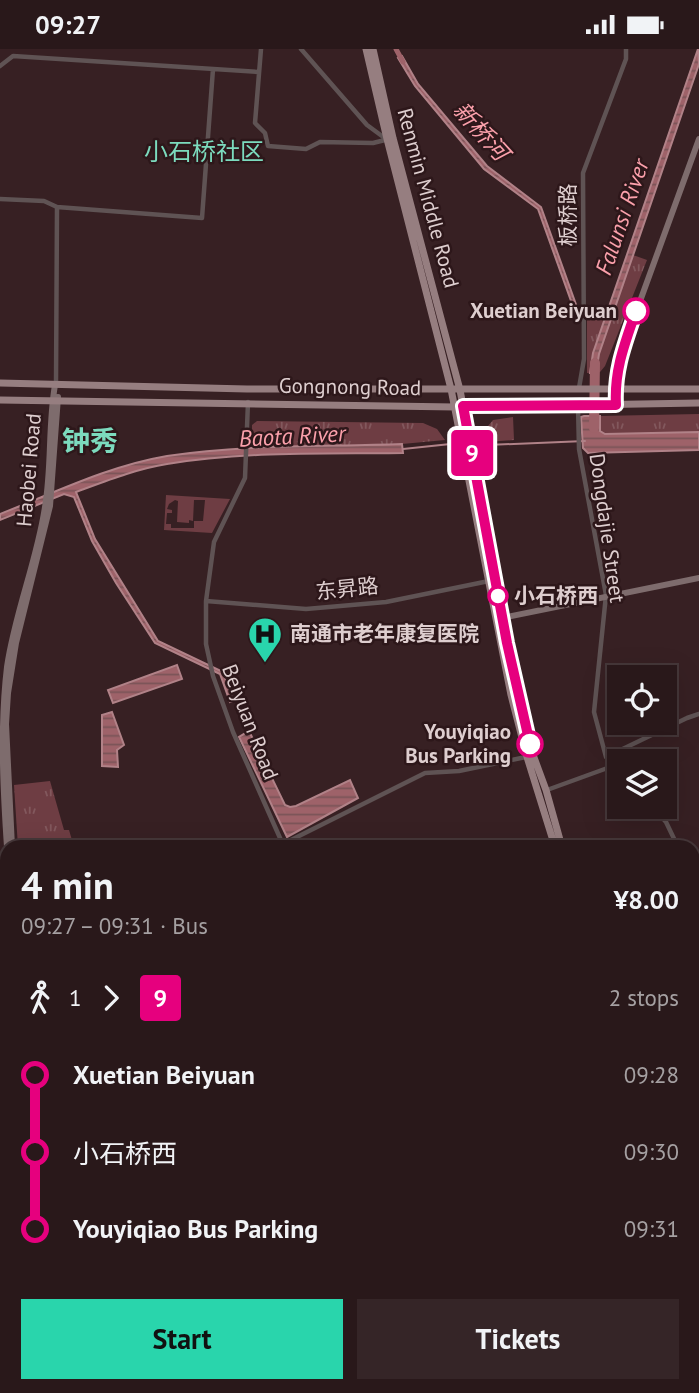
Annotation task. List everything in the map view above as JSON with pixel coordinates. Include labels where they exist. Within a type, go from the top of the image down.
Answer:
[{"type":"main road","name":"Renmin Middle Road","points":[[366,49],[460,390],[459,406]]},
{"type":"main road","name":"Renmin Middle Road","points":[[373,49],[390,138],[451,389],[459,406],[511,695],[553,840]]},
{"type":"main road","name":"Gongnong Road","points":[[0,383],[261,389],[699,389]]},
{"type":"main road","name":"Gongnong Road","points":[[0,400],[459,406],[699,403]]},
{"type":"main road","name":"Renmin Middle Road","points":[[467,450],[530,746],[560,840]]},
{"type":"street","points":[[261,49],[255,123],[265,133],[268,146],[306,149],[320,142],[373,143],[390,138]]},
{"type":"street","points":[[301,49],[367,125],[390,138]]},
{"type":"street","name":"板桥路","points":[[582,389],[583,173],[626,59],[626,49]]},
{"type":"street","points":[[0,66],[13,55],[259,72]]},
{"type":"street","points":[[0,199],[44,201],[57,207],[202,218],[214,69]]},
{"type":"street","points":[[616,405],[619,359],[699,139]]},
{"type":"street","name":"Haobei Road","points":[[6,829],[8,693],[16,643],[40,556],[50,485],[55,401],[57,207]]},
{"type":"street","name":"Beiyuan Road","points":[[248,402],[245,478],[214,542],[206,600],[206,644],[212,672],[233,732],[280,840]]},
{"type":"street","name":"Dongdajie Street","points":[[581,406],[579,449],[606,595],[594,712],[606,757]]},
{"type":"street","points":[[502,618],[699,578]]},
{"type":"street","name":"东昇路","points":[[206,600],[306,609],[386,602],[490,581]]},
{"type":"street","points":[[606,757],[687,717],[699,714]]},
{"type":"street","points":[[295,840],[425,773],[459,771],[527,757]]},
{"type":"street","points":[[546,790],[607,768]]},
{"type":"street","points":[[663,819],[675,840]]},
{"type":"green space","points":[[633,255],[647,260],[605,366],[596,373],[599,354]]},
{"type":"green space","points":[[587,311],[605,318],[593,353],[590,373],[587,373]]},
{"type":"green space","points":[[699,414],[699,432],[605,434],[600,431],[600,416]]},
{"type":"green space","points":[[513,417],[514,440],[485,442],[483,432],[493,420]]},
{"type":"green space","points":[[257,421],[423,423],[437,429],[445,440],[402,444],[252,447],[252,425]]},
{"type":"green space","points":[[166,495],[230,499],[212,533],[164,530]],"holes":[[[194,500],[205,500],[203,521],[194,521],[194,528],[171,528],[171,524],[166,524],[167,513],[172,513],[172,510],[167,509],[169,504],[178,501],[177,522],[189,523],[189,520],[193,521]]]},
{"type":"green space","points":[[50,781],[64,830],[69,830],[72,840],[18,840],[14,785]]},
{"type":"shaded area","points":[[698,49],[699,64],[599,354],[596,373],[590,373],[593,353]]},
{"type":"shaded area","points":[[402,56],[418,84],[487,166],[541,207],[578,310],[575,312],[538,209],[484,169],[415,86],[398,58]]},
{"type":"shaded area","points":[[600,416],[600,431],[605,434],[699,432],[699,450],[588,453],[583,448],[581,417]]},
{"type":"shaded area","points":[[402,444],[403,453],[255,455],[167,464],[132,472],[76,492],[95,539],[158,641],[223,672],[233,701],[230,702],[220,674],[155,643],[92,541],[74,497],[64,494],[0,520],[0,514],[82,481],[124,466],[167,456],[255,448]]},
{"type":"shaded area","points":[[177,665],[182,679],[113,703],[108,690]]},
{"type":"shaded area","points":[[112,712],[124,745],[117,750],[118,767],[102,766],[102,715]]},
{"type":"shaded area","points":[[249,731],[285,805],[296,806],[350,780],[358,798],[287,837],[239,737]]},
{"type":"waterway","name":"新桥河","points":[[396,49],[403,62]]},
{"type":"waterway","name":"Falunsi River","points":[[594,428],[595,363]]},
{"type":"waterway","name":"Baota River","points":[[473,442],[480,441],[487,445],[585,441]]},
{"type":"waterway","name":"Baota River","points":[[403,449],[460,443]]},
{"type":"bus line","name":"9","points":[[530,744],[507,643],[463,406],[616,405],[615,379],[619,359],[636,311]]},
{"type":"place","name":"Xuetian Beiyuan","points":[[636,311]]},
{"type":"place","name":"小石桥西","points":[[498,596]]},
{"type":"place","name":"南通市老年康复医院","points":[[265,664]]},
{"type":"place","name":"Youyiqiao Bus Parking","points":[[530,744]]},
{"type":"district","name":"小石桥社区","points":[[204,152]]},
{"type":"district","name":"钟秀","points":[[90,441]]}]
